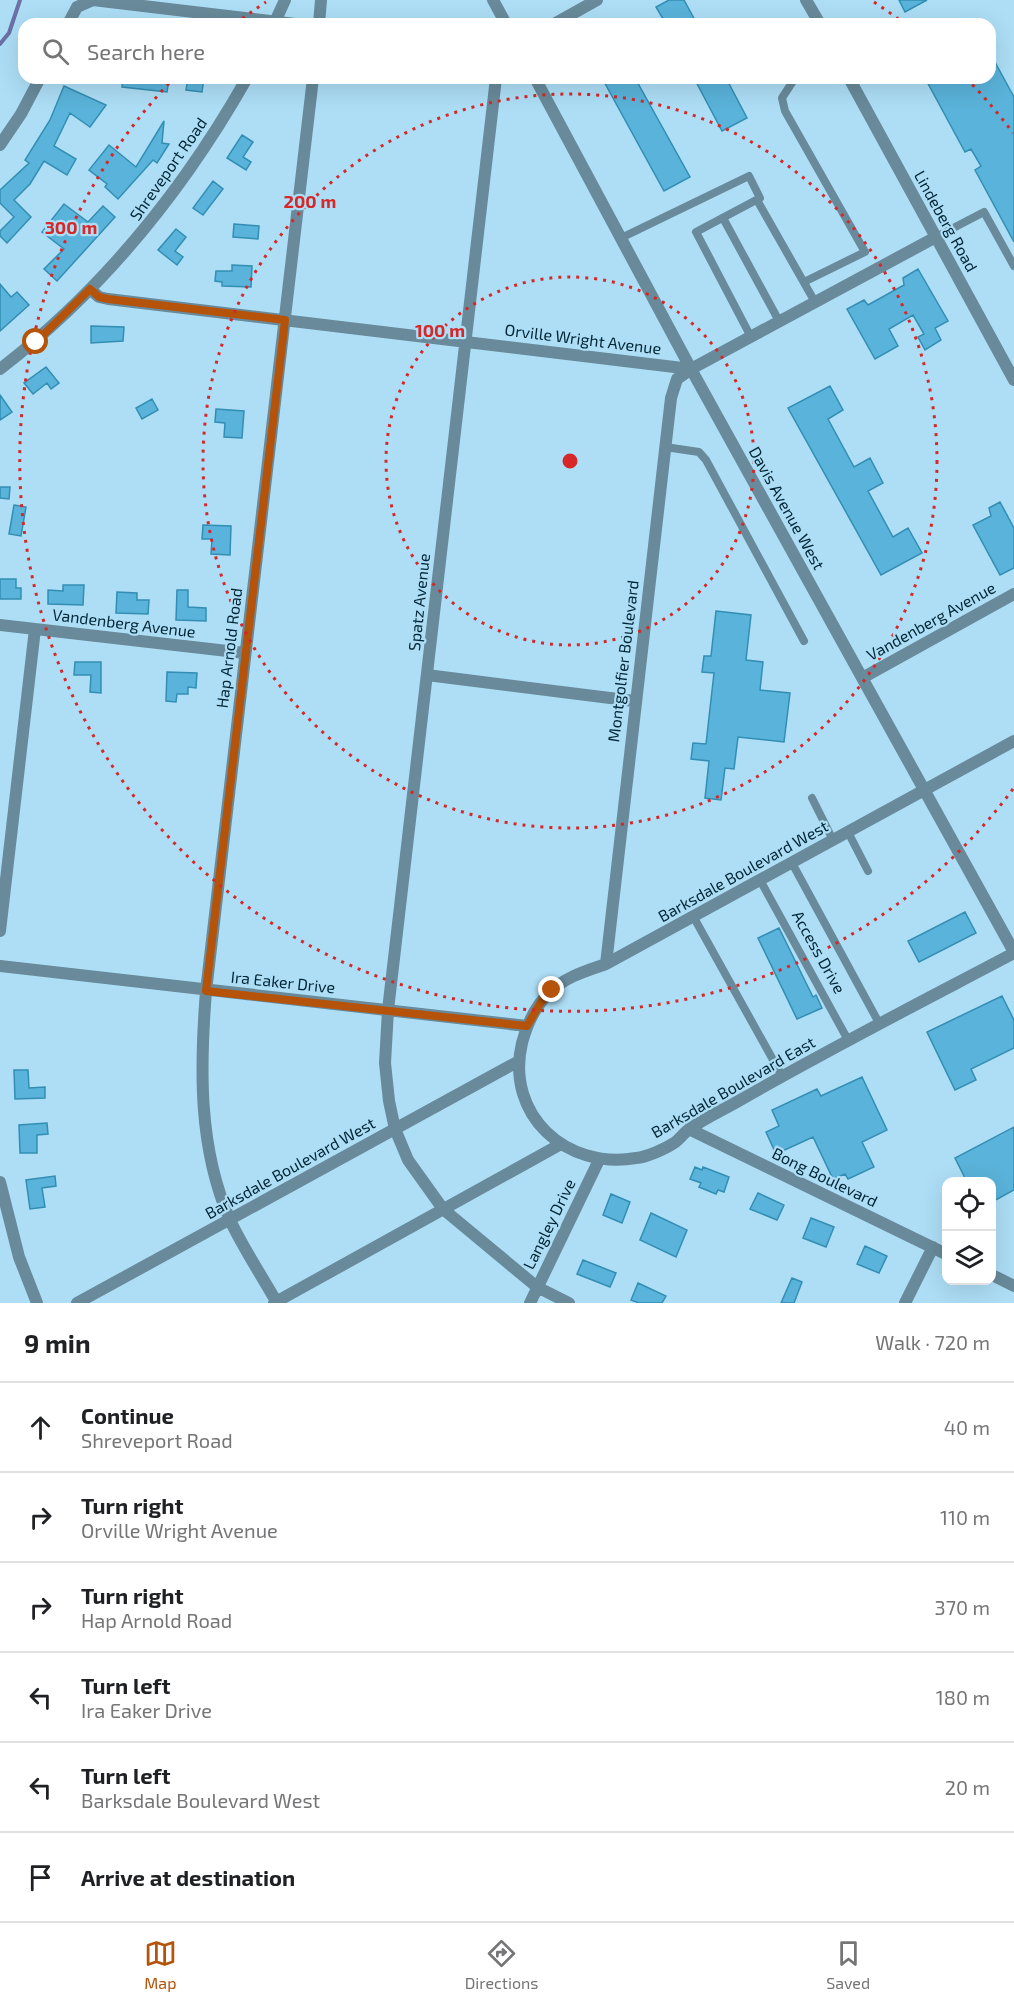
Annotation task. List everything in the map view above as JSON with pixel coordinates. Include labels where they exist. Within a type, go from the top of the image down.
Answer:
[{"type":"street","points":[[71,18],[76,7],[93,0],[241,18]]},
{"type":"street","points":[[276,18],[285,0]]},
{"type":"street","points":[[320,18],[321,0]]},
{"type":"street","points":[[493,0],[503,18]]},
{"type":"street","points":[[565,18],[597,0]]},
{"type":"street","points":[[806,0],[816,18]]},
{"type":"street","points":[[0,144],[21,114],[37,84]]},
{"type":"street","name":"Shreveport Road","points":[[0,369],[36,342],[133,244],[197,161],[243,84]]},
{"type":"street","name":"Hap Arnold Road","points":[[230,1219],[214,1166],[203,1106],[201,1071],[206,991],[312,84]]},
{"type":"street","name":"Spatz Avenue","points":[[395,1129],[388,1101],[385,1063],[388,1010],[495,84]]},
{"type":"street","name":"Davis Avenue West","points":[[538,84],[691,369],[864,677],[1014,953]]},
{"type":"street","name":"Lindeberg Road","points":[[852,84],[1014,380]]},
{"type":"street","points":[[691,369],[936,237]]},
{"type":"street","name":"Orville Wright Avenue","points":[[90,289],[99,297],[108,299],[691,369]]},
{"type":"street","name":"Montgolfier Boulevard","points":[[606,964],[634,700],[671,398],[677,378],[691,369]]},
{"type":"street","name":"Vandenberg Avenue","points":[[864,677],[1014,594]]},
{"type":"street","name":"Vandenberg Avenue","points":[[0,625],[245,653]]},
{"type":"street","points":[[0,931],[35,629]]},
{"type":"street","points":[[427,675],[634,700]]},
{"type":"street","name":"Barksdale Boulevard West","points":[[77,1303],[395,1129],[519,1058],[527,1026],[541,1002],[552,990],[578,973],[606,964],[1014,741]]},
{"type":"street","name":"Barksdale Boulevard East","points":[[561,1144],[599,1160],[638,1158],[673,1144],[689,1129],[782,1076],[1014,953]]},
{"type":"street","name":"Ira Eaker Drive","points":[[0,966],[527,1026]]},
{"type":"street","points":[[230,1219],[276,1303],[561,1144],[543,1130],[531,1114],[518,1082],[519,1058]]},
{"type":"street","points":[[395,1129],[408,1160],[443,1209],[537,1287],[569,1303]]},
{"type":"street","name":"Bong Boulevard","points":[[689,1129],[942,1252]]},
{"type":"street","name":"Langley Drive","points":[[530,1303],[599,1160]]},
{"type":"street","points":[[0,1182],[19,1257],[37,1303]]},
{"type":"street","points":[[905,1303],[933,1247]]},
{"type":"street","points":[[996,1277],[1014,1286]]},
{"type":"lane","points":[[791,84],[782,99],[785,111],[865,252],[804,282]]},
{"type":"lane","points":[[621,238],[749,176],[760,198],[696,232],[751,337]]},
{"type":"lane","points":[[757,200],[815,302]]},
{"type":"lane","points":[[936,237],[984,212],[1014,266]]},
{"type":"lane","points":[[723,218],[779,321]]},
{"type":"lane","points":[[665,447],[699,452],[706,460],[804,641]]},
{"type":"lane","points":[[812,798],[833,840]]},
{"type":"lane","points":[[848,832],[868,871]]},
{"type":"lane","name":"Access Drive","points":[[792,863],[879,1023]]},
{"type":"lane","name":"Access Drive","points":[[760,880],[848,1040]]},
{"type":"lane","points":[[693,916],[782,1076]]},
{"type":"building","points":[[669,0],[684,0],[694,18],[662,18],[656,7]]},
{"type":"building","points":[[899,0],[927,0],[905,12]]},
{"type":"building","points":[[996,64],[1014,97],[1014,242],[975,170],[981,166],[971,149],[965,152],[928,84],[996,84]]},
{"type":"building","points":[[122,84],[168,84],[167,92],[122,87]]},
{"type":"building","points":[[187,84],[203,84],[202,92],[186,90]]},
{"type":"building","points":[[605,84],[638,84],[690,177],[664,191]]},
{"type":"building","points":[[697,84],[729,84],[747,118],[722,131]]},
{"type":"building","points":[[64,86],[106,105],[90,127],[70,113],[54,146],[76,159],[67,175],[44,161],[30,184],[14,200],[31,217],[7,243],[0,236],[0,231],[14,217],[0,203],[0,190],[29,163],[25,160],[50,120]]},
{"type":"building","points":[[164,121],[162,143],[169,144],[157,163],[153,160],[118,199],[105,187],[107,184],[89,170],[109,145],[136,167]]},
{"type":"building","points":[[242,135],[253,142],[243,157],[251,162],[246,170],[227,158]]},
{"type":"building","points":[[213,181],[223,189],[203,215],[193,208]]},
{"type":"building","points":[[64,204],[88,222],[103,206],[115,217],[57,281],[44,269],[64,249],[42,232]]},
{"type":"building","points":[[234,224],[259,226],[258,239],[233,237]]},
{"type":"building","points":[[176,229],[186,237],[175,251],[183,257],[177,265],[158,250]]},
{"type":"building","points":[[232,265],[252,266],[251,287],[222,286],[222,282],[215,281],[216,271],[232,271]]},
{"type":"building","points":[[918,269],[948,321],[935,328],[941,340],[925,350],[918,337],[924,334],[913,315],[889,329],[898,346],[875,359],[847,309],[864,300],[868,305],[904,285],[903,278]]},
{"type":"building","points":[[0,284],[11,297],[17,292],[29,305],[0,331]]},
{"type":"building","points":[[91,326],[124,327],[123,341],[91,343]]},
{"type":"building","points":[[46,367],[59,383],[51,389],[47,383],[33,394],[24,383]]},
{"type":"building","points":[[830,386],[843,410],[828,419],[854,467],[870,458],[883,483],[868,491],[893,537],[908,528],[922,553],[881,575],[788,408]]},
{"type":"building","points":[[0,395],[12,412],[0,420]]},
{"type":"building","points":[[152,399],[158,410],[142,419],[136,408]]},
{"type":"building","points":[[216,409],[244,411],[242,438],[224,437],[225,423],[215,422]]},
{"type":"building","points":[[0,487],[10,487],[9,499],[0,498]]},
{"type":"building","points":[[1000,502],[1014,528],[1014,568],[1000,575],[973,525],[991,516],[989,508]]},
{"type":"building","points":[[14,505],[26,507],[21,536],[9,534]]},
{"type":"building","points":[[203,525],[231,526],[230,555],[211,554],[212,539],[202,539]]},
{"type":"building","points":[[0,579],[16,579],[16,588],[21,588],[21,599],[0,599]]},
{"type":"building","points":[[63,585],[84,585],[83,605],[48,604],[48,590],[63,591]]},
{"type":"building","points":[[177,590],[188,590],[188,607],[206,608],[206,621],[176,620]]},
{"type":"building","points":[[117,592],[137,593],[137,600],[149,600],[148,614],[116,613]]},
{"type":"building","points":[[716,611],[751,615],[746,660],[763,662],[760,690],[790,693],[784,742],[738,737],[734,769],[725,768],[721,800],[705,798],[709,761],[691,759],[693,743],[706,744],[714,673],[702,672],[704,656],[711,656]]},
{"type":"building","points":[[75,662],[101,662],[101,693],[90,692],[91,675],[74,675]]},
{"type":"building","points":[[167,672],[197,673],[196,688],[188,687],[188,694],[177,694],[176,702],[166,701]]},
{"type":"building","points":[[965,912],[976,933],[919,962],[908,941]]},
{"type":"building","points":[[779,928],[813,997],[816,995],[822,1008],[797,1019],[758,938]]},
{"type":"building","points":[[1002,996],[1014,1020],[1014,1048],[971,1069],[976,1080],[955,1090],[927,1032]]},
{"type":"building","points":[[14,1070],[28,1070],[29,1088],[45,1087],[45,1098],[15,1099]]},
{"type":"building","points":[[862,1077],[887,1130],[862,1142],[874,1167],[848,1179],[845,1174],[833,1179],[813,1137],[776,1154],[766,1132],[779,1126],[772,1110],[817,1089],[821,1096]]},
{"type":"building","points":[[47,1123],[48,1134],[37,1135],[37,1153],[20,1153],[19,1125]]},
{"type":"building","points":[[1014,1127],[1014,1190],[996,1200],[996,1177],[964,1177],[955,1158]]},
{"type":"building","points":[[695,1167],[702,1170],[703,1167],[729,1177],[724,1192],[718,1190],[716,1194],[699,1187],[701,1183],[690,1179]]},
{"type":"building","points":[[55,1176],[56,1186],[42,1188],[45,1207],[30,1209],[26,1180]]},
{"type":"building","points":[[758,1193],[784,1205],[777,1220],[750,1209]]},
{"type":"building","points":[[611,1194],[630,1202],[622,1223],[603,1215]]},
{"type":"building","points":[[651,1213],[687,1230],[676,1257],[640,1240]]},
{"type":"building","points":[[811,1218],[834,1227],[826,1247],[803,1238]]},
{"type":"building","points":[[865,1246],[887,1256],[879,1273],[857,1264]]},
{"type":"building","points":[[583,1260],[616,1273],[610,1287],[577,1274]]},
{"type":"building","points":[[792,1278],[802,1282],[794,1303],[781,1303]]},
{"type":"building","points":[[638,1283],[666,1296],[662,1303],[639,1303],[631,1300]]},
{"type":"waterway","points":[[0,44],[9,33],[20,0]]},
{"type":"route","points":[[36,342],[90,289],[99,297],[108,299],[285,320],[206,991],[527,1026],[541,1002],[552,990]]}]
